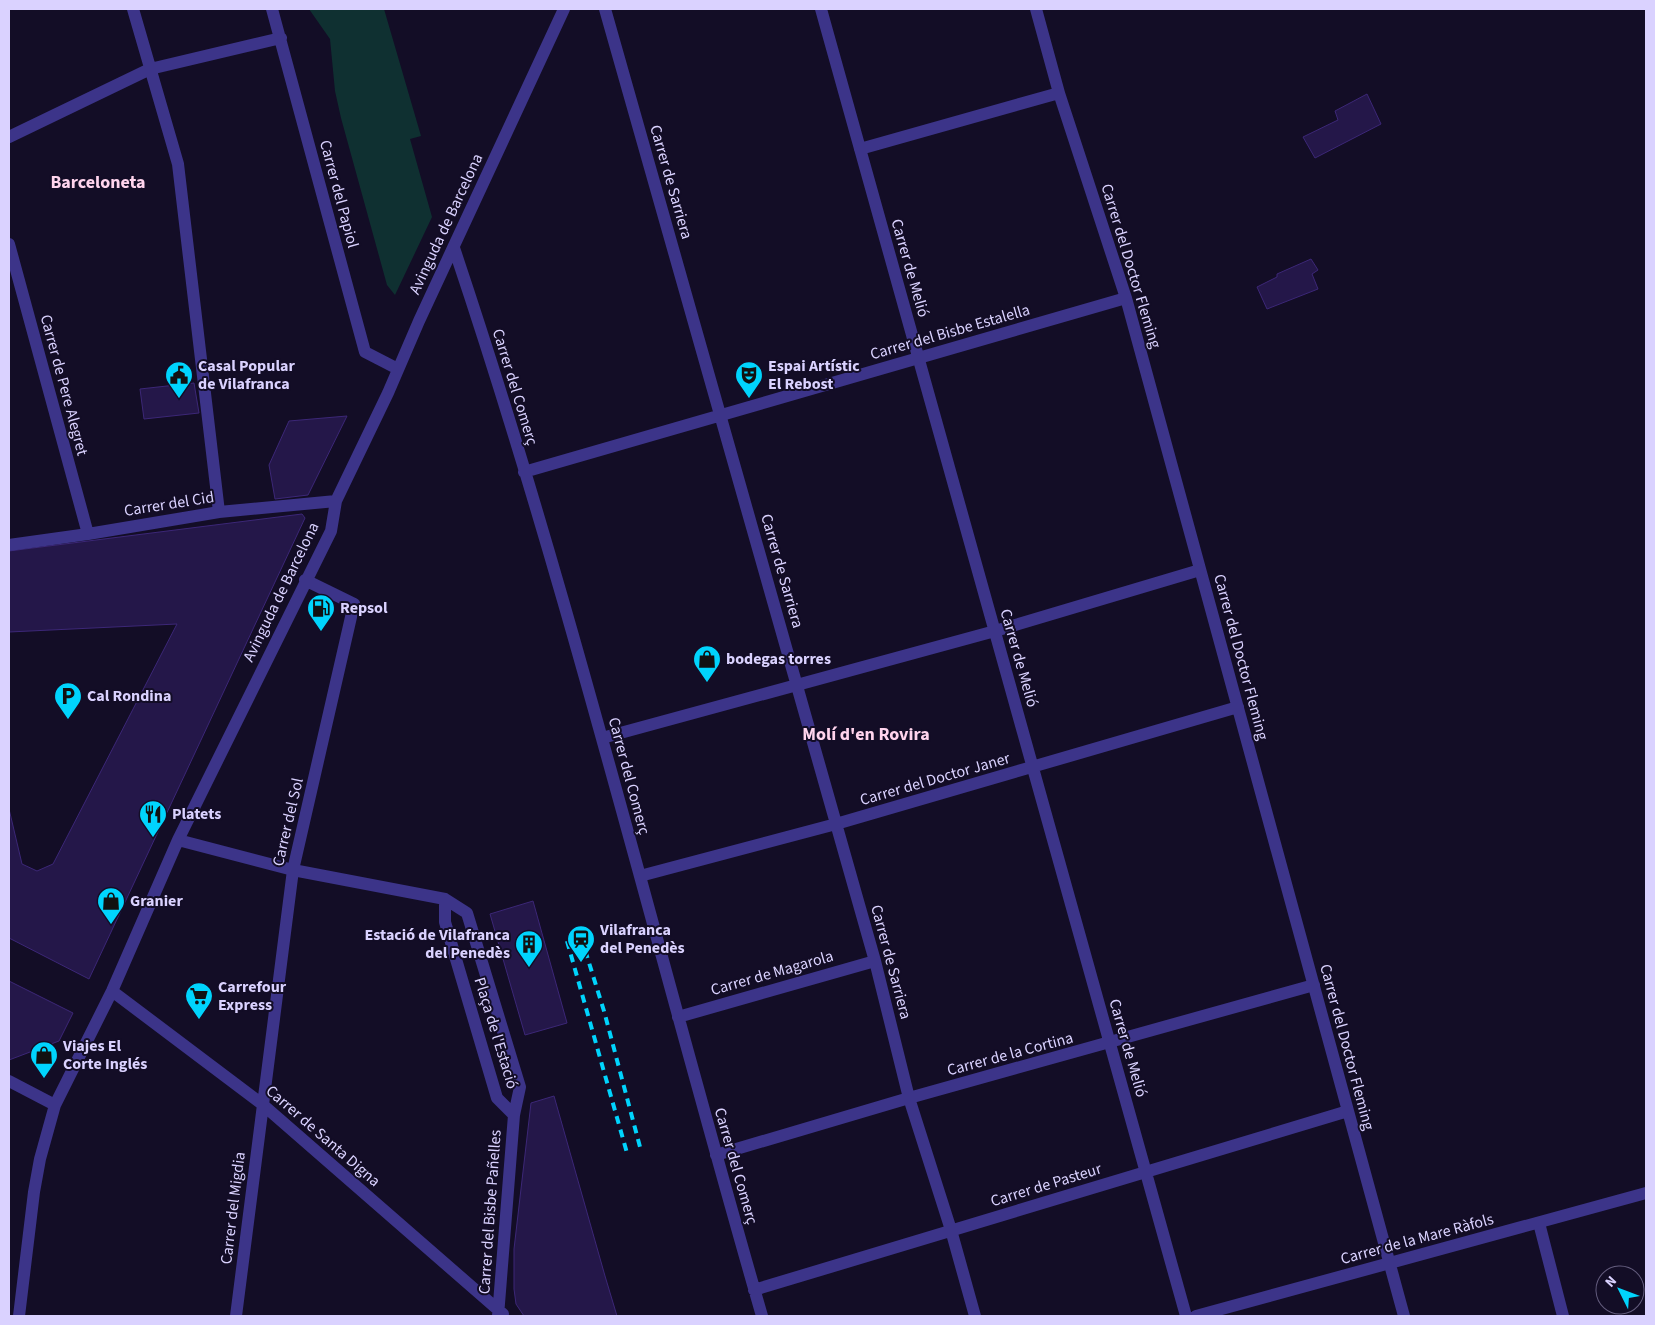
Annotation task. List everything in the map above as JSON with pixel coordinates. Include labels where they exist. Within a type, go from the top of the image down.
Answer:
[{"type":"street","points":[[133,9],[178,164],[219,512]]},
{"type":"street","name":"Carrer del Papiol","points":[[272,9],[364,352],[398,369]]},
{"type":"street","name":"Avinguda de Barcelona","points":[[19,1316],[40,1159],[55,1105],[112,991],[178,840],[305,580],[331,531],[336,501],[564,9]]},
{"type":"street","name":"Carrer de Sarriera","points":[[605,9],[875,961],[909,1098],[951,1230],[975,1316]]},
{"type":"street","name":"Carrer de Melió","points":[[821,9],[1186,1316]]},
{"type":"street","name":"Carrer del Doctor Fleming","points":[[1036,9],[1059,93],[1126,298],[1404,1316]]},
{"type":"street","points":[[9,137],[150,68],[281,38]]},
{"type":"street","points":[[860,149],[1059,93]]},
{"type":"street","name":"Carrer de Pere Alegret","points":[[9,244],[88,534]]},
{"type":"street","name":"Carrer del Comerç","points":[[454,248],[479,323],[602,738],[762,1316]]},
{"type":"street","name":"Carrer del Bisbe Estalella","points":[[524,472],[1126,298]]},
{"type":"street","name":"Carrer del Cid","points":[[9,545],[219,512],[336,501]]},
{"type":"street","points":[[602,738],[995,631],[1200,570]]},
{"type":"street","name":"Carrer del Sol","points":[[262,1104],[293,870],[354,604],[305,580]]},
{"type":"street","name":"Carrer del Doctor Janer","points":[[640,876],[836,824],[1238,707]]},
{"type":"street","points":[[178,840],[293,870],[444,899]]},
{"type":"street","name":"Plaça de l'Estació","points":[[444,899],[445,922],[497,1098],[514,1115]]},
{"type":"street","name":"Plaça de l'Estació","points":[[444,899],[467,913],[481,954],[520,1087],[514,1115]]},
{"type":"street","name":"Carrer de Magarola","points":[[678,1017],[875,961]]},
{"type":"street","name":"Carrer de la Cortina","points":[[716,1155],[909,1098],[1314,986]]},
{"type":"street","name":"Carrer de Santa Digna","points":[[112,991],[262,1104],[500,1314]]},
{"type":"street","points":[[9,1081],[55,1105]]},
{"type":"street","name":"Carrer del Migdia","points":[[236,1316],[262,1104]]},
{"type":"street","name":"Carrer de Pasteur","points":[[754,1290],[1348,1111]]},
{"type":"street","name":"Carrer del Bisbe Pañelles","points":[[500,1314],[514,1115]]},
{"type":"street","name":"Carrer de la Mare Ràfols","points":[[1196,1316],[1646,1193]]},
{"type":"street","points":[[1539,1222],[1563,1316]]},
{"type":"street","points":[[9,1292],[22,1293]]},
{"type":"green space","points":[[309,9],[384,9],[421,136],[410,139],[432,217],[395,295],[387,285],[341,118],[335,91],[330,39]]},
{"type":"building","points":[[1367,94],[1381,124],[1315,158],[1303,137],[1338,120],[1335,111]]},
{"type":"building","points":[[1311,259],[1318,270],[1312,274],[1318,289],[1267,309],[1257,287],[1277,277],[1277,274]]},
{"type":"building","points":[[194,383],[199,413],[144,419],[140,389]]},
{"type":"building","points":[[347,416],[308,495],[275,499],[269,465],[289,421]]},
{"type":"building","points":[[302,514],[305,518],[89,979],[9,938],[9,809],[22,864],[37,871],[53,864],[177,624],[9,632],[9,551]]},
{"type":"building","name":"Estació de Vilafranca del Penedès","points":[[533,901],[567,1023],[525,1035],[490,914]]},
{"type":"building","points":[[9,981],[73,1013],[59,1041],[9,1060]]},
{"type":"building","points":[[554,1096],[617,1316],[524,1316],[516,1304],[514,1249],[531,1103]]},
{"type":"railway","points":[[581,937],[604,1011],[640,1147]]},
{"type":"railway","points":[[567,941],[627,1153]]},
{"type":"place","name":"Casal Popular de Vilafranca","points":[[179,399]]},
{"type":"place","name":"Espai Artístic El Rebost","points":[[749,399]]},
{"type":"place","name":"Repsol","points":[[321,632]]},
{"type":"place","name":"bodegas torres","points":[[707,683]]},
{"type":"place","name":"Cal Rondina","points":[[68,720]]},
{"type":"place","name":"Platets","points":[[153,838]]},
{"type":"place","name":"Granier","points":[[111,925]]},
{"type":"place","name":"Vilafranca del Penedès","points":[[581,963]]},
{"type":"place","name":"Estació de Vilafranca del Penedès","points":[[529,968]]},
{"type":"place","name":"Carrefour Express","points":[[199,1020]]},
{"type":"place","name":"Viajes El Corte Inglés","points":[[44,1079]]},
{"type":"district","name":"Barceloneta","points":[[98,182]]},
{"type":"district","name":"Molí d'en Rovira","points":[[866,734]]}]
